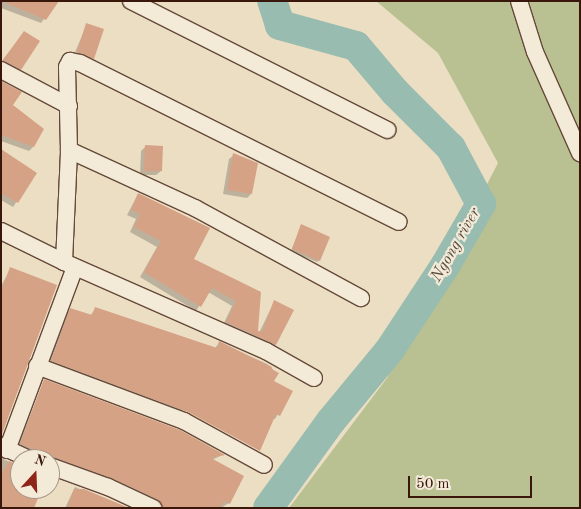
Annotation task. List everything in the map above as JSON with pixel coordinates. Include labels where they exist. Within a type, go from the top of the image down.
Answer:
[{"type":"street","points":[[131,1],[387,130]]},
{"type":"street","points":[[519,1],[535,52],[580,153]]},
{"type":"street","points":[[4,448],[37,366],[70,265],[67,67],[74,61],[399,222]]},
{"type":"street","points":[[1,70],[69,106]]},
{"type":"street","points":[[69,150],[195,208],[361,298]]},
{"type":"street","points":[[1,231],[70,265],[266,351],[314,378]]},
{"type":"street","points":[[37,366],[184,421],[264,465]]},
{"type":"street","points":[[60,469],[108,486],[154,508]]},
{"type":"green space","points":[[376,1],[580,1],[580,508],[289,508],[387,378],[498,163],[438,53]]},
{"type":"building","points":[[2,1],[59,1],[46,20]]},
{"type":"building","points":[[86,23],[104,29],[94,59],[77,52]]},
{"type":"building","points":[[24,31],[40,41],[21,70],[3,60]]},
{"type":"building","points":[[1,81],[22,92],[13,105],[44,129],[34,147],[1,135]]},
{"type":"building","points":[[145,145],[163,146],[162,171],[144,171]]},
{"type":"building","points":[[1,149],[37,173],[18,203],[1,193]]},
{"type":"building","points":[[233,153],[258,163],[252,194],[227,190]]},
{"type":"building","points":[[138,193],[210,228],[194,259],[261,292],[258,331],[262,332],[274,300],[294,310],[276,345],[226,322],[236,301],[212,288],[201,307],[144,272],[161,241],[134,227],[140,214],[131,210]]},
{"type":"building","points":[[301,224],[330,237],[320,261],[292,249]]},
{"type":"building","points":[[10,267],[57,285],[2,434],[1,291]]},
{"type":"building","points":[[95,307],[217,348],[219,341],[272,367],[271,369],[279,373],[274,381],[293,391],[280,416],[276,414],[260,451],[188,412],[51,361],[70,308],[92,315]]},
{"type":"building","points":[[44,379],[180,430],[225,455],[211,458],[244,476],[230,504],[224,501],[220,508],[163,508],[157,499],[111,478],[60,460],[60,449],[32,449],[20,444]]},
{"type":"building","points":[[10,461],[10,499],[38,499],[34,508],[1,508],[1,475]]},
{"type":"building","points":[[74,489],[84,489],[129,508],[67,508]]},
{"type":"waterway","name":"Ngong river","points":[[268,508],[331,421],[389,351],[445,266],[481,204],[451,148],[395,92],[356,46],[280,25],[272,1]]}]
